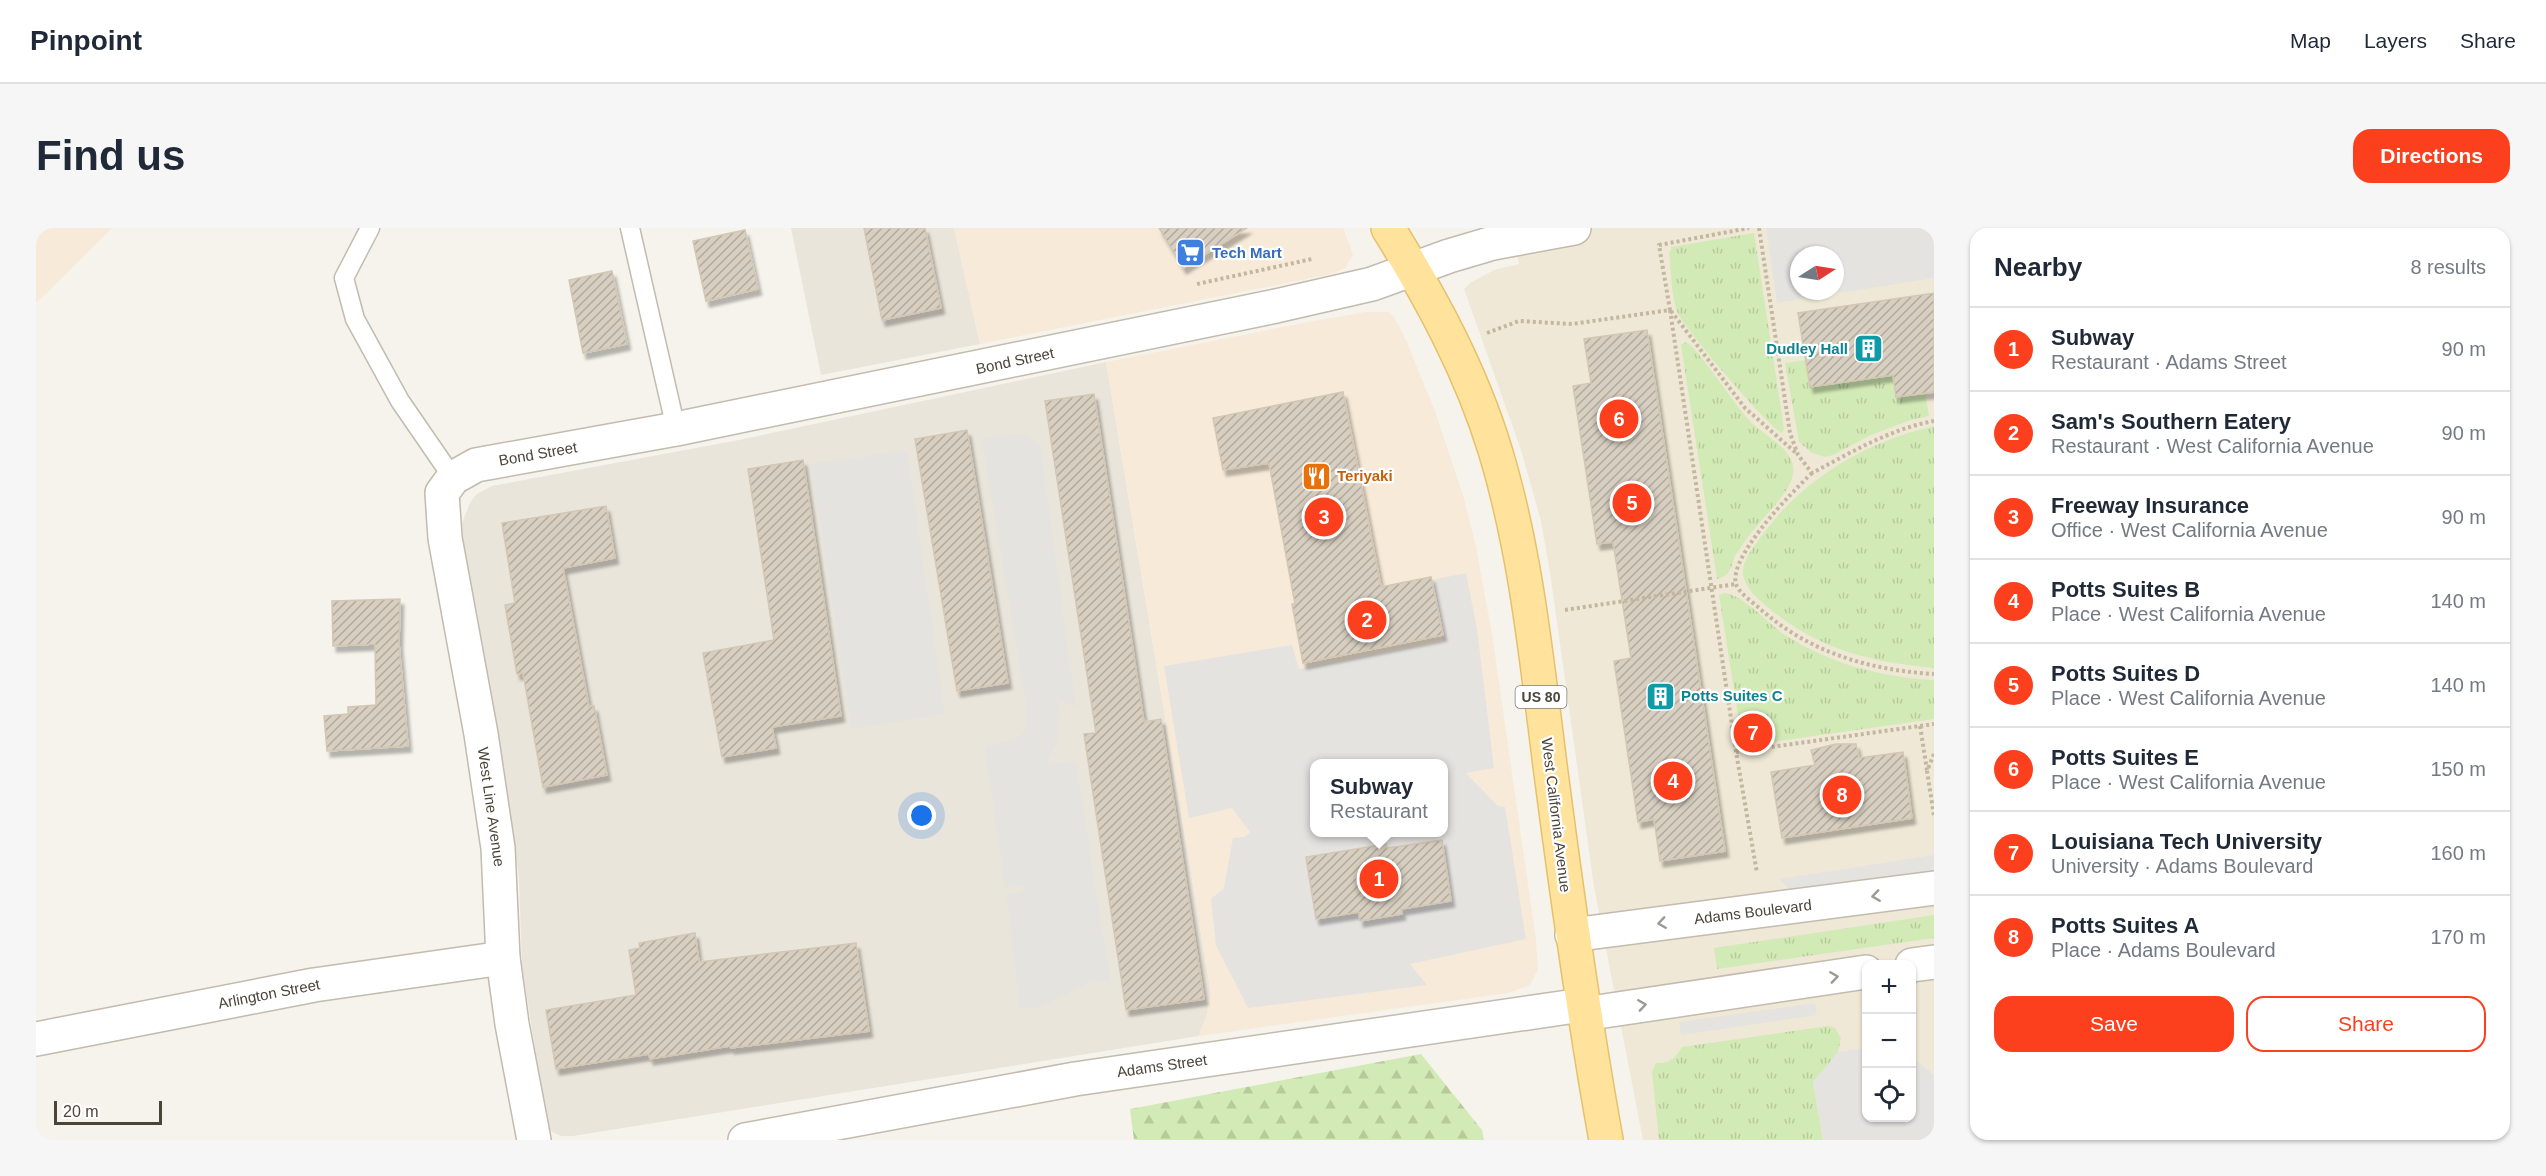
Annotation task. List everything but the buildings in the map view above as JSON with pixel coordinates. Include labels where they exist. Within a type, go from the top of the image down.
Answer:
[{"type":"main road","name":"West California Avenue","points":[[1388,228],[1453,342],[1495,449],[1524,567],[1572,935],[1606,1140]]},
{"type":"street","name":"Bond Street","points":[[453,478],[476,465],[676,429],[1276,306],[1372,284],[1414,271],[1449,256],[1493,243],[1574,228]]},
{"type":"street","name":"West Line Avenue","points":[[453,478],[442,493],[445,538],[481,734],[498,848],[503,958],[512,1024],[534,1140]]},
{"type":"street","name":"Adams Boulevard","points":[[1572,935],[1934,888]]},
{"type":"street","name":"Arlington Street","points":[[36,1039],[314,985],[503,958]]},
{"type":"street","points":[[1916,964],[1934,962]]},
{"type":"street","points":[[1583,1009],[1862,973]]},
{"type":"street","name":"Adams Street","points":[[745,1140],[1075,1079],[1583,1009]]},
{"type":"lane","points":[[369,228],[344,278],[355,319],[400,401],[453,478]]},
{"type":"lane","points":[[630,228],[676,429]]},
{"type":"path","points":[[1749,228],[1659,245],[1736,752],[1757,873]]},
{"type":"path","points":[[1759,228],[1790,433],[1798,455]]},
{"type":"path","points":[[1486,333],[1519,321],[1572,324],[1670,310]]},
{"type":"path","points":[[1670,310],[1745,408],[1798,455],[1812,473]]},
{"type":"path","points":[[1934,421],[1904,427],[1812,473],[1756,533],[1737,570],[1736,584],[1768,617],[1826,652],[1883,669],[1934,674]]},
{"type":"path","points":[[1564,610],[1736,584]]},
{"type":"path","points":[[1736,752],[1934,724]]},
{"type":"path","points":[[1920,726],[1934,816]]},
{"type":"path","points":[[1928,771],[1934,754]]},
{"type":"shaded area","points":[[36,228],[112,228],[36,303]]},
{"type":"shaded area","points":[[791,228],[954,228],[980,344],[821,375]]},
{"type":"shaded area","points":[[954,228],[1343,228],[1353,255],[1345,268],[1331,274],[980,344]]},
{"type":"shaded area","points":[[1512,228],[1934,228],[1934,1140],[1643,1140],[1594,887],[1541,521],[1521,450],[1464,289],[1470,283],[1494,270],[1519,264]]},
{"type":"shaded area","points":[[1766,228],[1934,228],[1934,278],[1844,292],[1844,246],[1790,246],[1790,300],[1796,300],[1777,303]]},
{"type":"shaded area","points":[[1366,312],[1389,312],[1394,317],[1435,411],[1463,495],[1476,547],[1492,634],[1536,940],[1538,969],[1530,985],[1508,993],[1199,1036],[1211,993],[1106,362]]},
{"type":"shaded area","points":[[1106,362],[1211,994],[1199,1036],[573,1136],[561,1136],[552,1132],[547,1125],[522,966],[519,878],[509,805],[462,543],[461,525],[471,501],[477,494],[492,486],[739,440]]},
{"type":"shaded area","points":[[1020,433],[1040,443],[1076,707],[1064,702],[1059,703],[1058,739],[1048,761],[1052,764],[1076,761],[1110,980],[1087,984],[1040,1007],[1020,1009],[1006,894],[1022,893],[1024,888],[1021,886],[1005,888],[985,748],[988,745],[1013,740],[1023,734],[1026,725],[1025,697],[982,439]]},
{"type":"shaded area","points":[[907,450],[945,714],[851,729],[811,464]]},
{"type":"shaded area","points":[[1466,573],[1477,629],[1494,768],[1466,773],[1498,806],[1505,807],[1526,939],[1410,964],[1427,985],[1248,1008],[1216,945],[1211,899],[1224,888],[1233,838],[1245,837],[1250,832],[1232,808],[1189,818],[1164,666],[1292,645],[1299,669],[1443,641],[1432,580]]},
{"type":"shaded area","points":[[1934,855],[1934,877],[1799,899],[1779,879]]},
{"type":"shaded area","points":[[1815,1003],[1817,1015],[1681,1035],[1679,1022]]},
{"type":"shaded area","points":[[1862,1049],[1862,1122],[1916,1122],[1916,1060],[1934,1075],[1934,1140],[1823,1140],[1813,1082],[1838,1052]]},
{"type":"green space","points":[[1754,233],[1784,429],[1782,433],[1761,414],[1693,335],[1677,311],[1672,289],[1669,251],[1671,247]]},
{"type":"green space","points":[[1686,342],[1700,355],[1749,420],[1785,450],[1793,465],[1791,482],[1786,490],[1740,548],[1728,573],[1717,579],[1681,345]]},
{"type":"green space","points":[[1806,360],[1811,387],[1893,375],[1896,397],[1925,393],[1929,416],[1911,420],[1871,435],[1833,455],[1825,457],[1812,453],[1799,442],[1785,363]]},
{"type":"green space","points":[[1934,426],[1934,668],[1888,662],[1845,651],[1805,633],[1766,606],[1748,587],[1743,569],[1750,552],[1774,519],[1813,482],[1835,467],[1883,442]]},
{"type":"green space","points":[[1725,593],[1740,599],[1785,635],[1820,654],[1875,672],[1934,680],[1934,719],[1743,746],[1719,595]]},
{"type":"green space","points":[[1934,915],[1934,938],[1717,969],[1714,948]]},
{"type":"green space","points":[[1828,1026],[1835,1028],[1841,1038],[1837,1056],[1813,1082],[1823,1140],[1659,1140],[1652,1072],[1656,1063],[1672,1059],[1682,1047]]},
{"type":"green space","points":[[1421,1054],[1482,1130],[1484,1140],[1134,1140],[1130,1109]]},
{"type":"place","name":"Tech Mart","points":[[1191,253]]},
{"type":"place","name":"Dudley Hall","points":[[1869,349]]},
{"type":"place","name":"Potts Suites E","points":[[1619,419]]},
{"type":"place","name":"Teriyaki","points":[[1316,476]]},
{"type":"place","name":"Potts Suites D","points":[[1632,503]]},
{"type":"place","name":"Freeway Insurance","points":[[1324,517]]},
{"type":"place","name":"Sam's Southern Eatery","points":[[1367,620]]},
{"type":"place","name":"Potts Suites C","points":[[1660,696]]},
{"type":"place","name":"Louisiana Tech University","points":[[1753,733]]},
{"type":"place","name":"Potts Suites B","points":[[1673,781]]},
{"type":"place","name":"Potts Suites A","points":[[1842,795]]},
{"type":"place","name":"Subway","points":[[1379,879]]}]
